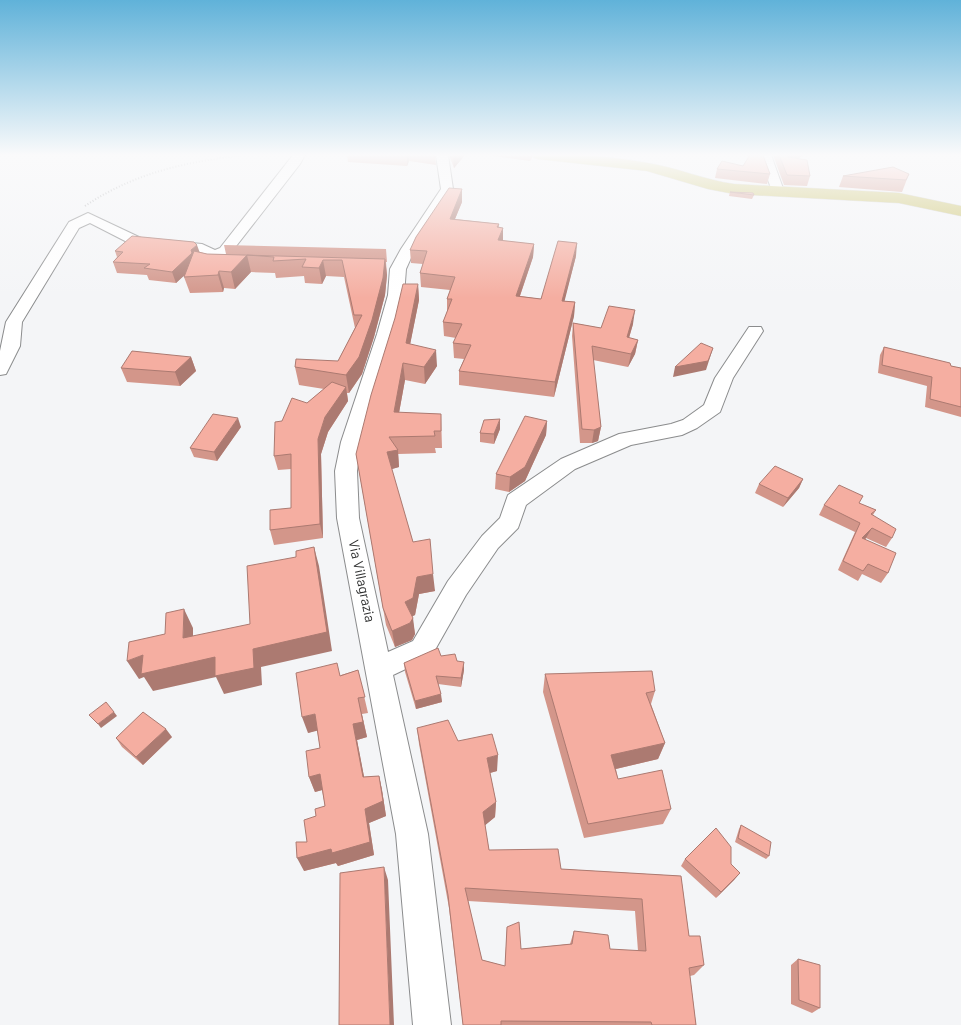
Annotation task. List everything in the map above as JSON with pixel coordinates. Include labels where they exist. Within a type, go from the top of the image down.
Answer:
[{"type":"main road","points":[[922,203],[961,211]]},
{"type":"street","points":[[200,265],[225,251],[263,203]]},
{"type":"street","name":"Via Villagrazia","points":[[432,1025],[412,834],[380,668],[348,518],[346,470],[351,442],[386,334],[396,295],[389,269],[408,249],[438,203]]},
{"type":"street","points":[[0,370],[11,346],[14,322],[74,225],[89,218],[138,242],[202,248],[215,257]]},
{"type":"street","points":[[215,257],[212,264],[249,265]]},
{"type":"street","points":[[380,668],[422,649],[457,588],[490,542],[510,522],[516,502],[568,464],[600,449],[626,440],[675,430],[706,414],[713,408],[714,400],[755,331]]},
{"type":"path","points":[[89,218],[83,214],[81,209],[91,203]]},
{"type":"building","points":[[439,203],[456,203],[450,219],[499,224],[497,227],[503,228],[498,240],[534,244],[516,296],[541,299],[558,241],[577,243],[562,301],[575,302],[555,382],[459,371],[471,345],[453,343],[462,324],[443,322],[452,299],[447,299],[455,277],[420,273],[427,251],[410,250],[416,237]]},
{"type":"building","points":[[132,236],[194,242],[197,245],[191,250],[192,253],[172,272],[144,268],[150,264],[113,262],[123,252],[115,251]]},
{"type":"building","points":[[194,251],[207,254],[247,255],[231,272],[219,271],[218,275],[184,277]]},
{"type":"building","points":[[250,255],[385,259],[383,278],[372,320],[359,357],[346,375],[295,367],[296,359],[338,361],[362,315],[354,315],[342,260],[323,260],[319,268],[302,267],[306,259],[273,261],[274,257]]},
{"type":"building","points":[[403,284],[418,284],[406,343],[436,350],[424,367],[403,363],[394,412],[441,414],[441,431],[434,431],[435,436],[389,437],[398,450],[387,452],[413,542],[430,539],[433,574],[417,577],[413,598],[405,602],[413,618],[410,623],[392,631],[383,608],[356,454]]},
{"type":"building","points":[[609,306],[635,310],[627,337],[638,340],[631,354],[592,346],[601,427],[594,430],[582,429],[573,323],[601,328]]},
{"type":"building","points":[[701,343],[713,348],[708,361],[675,367]]},
{"type":"building","points":[[884,347],[950,363],[951,366],[961,368],[961,407],[930,399],[932,377],[882,365]]},
{"type":"building","points":[[132,351],[191,357],[175,372],[121,368]]},
{"type":"building","points":[[332,382],[346,387],[325,417],[318,439],[320,524],[270,530],[270,510],[291,508],[291,454],[274,456],[275,422],[282,421],[292,398],[307,403]]},
{"type":"building","points":[[213,414],[238,418],[214,452],[190,448]]},
{"type":"building","points":[[525,416],[547,421],[525,467],[510,477],[496,474]]},
{"type":"building","points":[[500,419],[494,434],[480,433],[484,420]]},
{"type":"building","points":[[775,466],[803,479],[788,498],[759,484]]},
{"type":"building","points":[[839,485],[863,496],[859,503],[876,510],[871,514],[896,529],[892,538],[872,528],[862,538],[896,553],[888,573],[868,564],[863,571],[843,561],[860,523],[824,505]]},
{"type":"building","points":[[314,547],[327,632],[253,649],[254,668],[215,676],[215,657],[141,674],[143,655],[127,661],[129,642],[165,634],[166,613],[184,609],[183,638],[250,624],[247,566],[296,557],[296,551]]},
{"type":"building","points":[[438,648],[441,656],[455,654],[457,661],[464,662],[461,678],[436,676],[441,694],[415,701],[404,663]]},
{"type":"building","points":[[337,663],[340,676],[358,670],[365,697],[358,698],[363,722],[353,724],[363,777],[379,776],[383,801],[365,809],[370,842],[332,853],[331,849],[297,858],[296,842],[307,842],[304,820],[316,816],[315,809],[325,806],[320,774],[309,777],[306,751],[320,748],[315,714],[302,717],[296,673]]},
{"type":"building","points":[[652,671],[655,691],[646,693],[665,743],[611,755],[618,779],[662,770],[671,809],[588,824],[545,674]]},
{"type":"building","points":[[106,702],[114,712],[98,724],[89,715]]},
{"type":"building","points":[[143,712],[166,729],[136,757],[116,738]]},
{"type":"building","points":[[448,720],[458,741],[492,734],[498,755],[487,758],[496,802],[483,812],[489,850],[558,849],[561,869],[681,876],[689,936],[700,936],[704,965],[689,968],[696,1025],[652,1025],[651,1022],[501,1021],[501,1025],[463,1025],[448,895],[417,728]],"holes":[[[465,888],[642,899],[646,951],[610,949],[608,935],[574,931],[572,944],[521,949],[519,922],[507,927],[505,966],[482,960]]]},
{"type":"building","points":[[741,825],[771,842],[769,856],[738,838]]},
{"type":"building","points":[[716,828],[731,847],[731,864],[740,873],[721,892],[685,859]]},
{"type":"building","points":[[384,867],[390,1025],[339,1025],[340,873]]},
{"type":"building","points":[[798,959],[820,965],[820,1008],[799,1000]]}]
